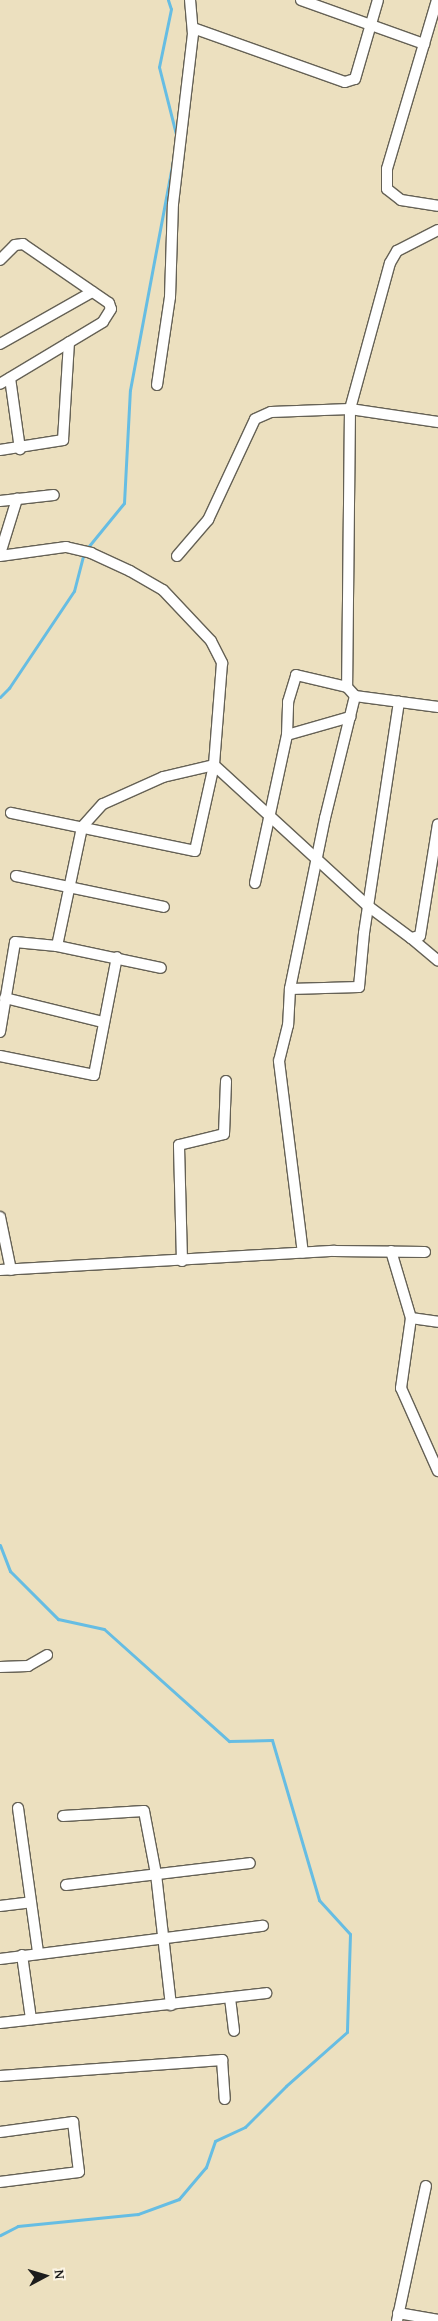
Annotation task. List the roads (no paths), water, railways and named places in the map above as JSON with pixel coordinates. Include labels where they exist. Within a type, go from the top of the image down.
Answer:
[{"type":"street","points":[[157,385],[170,297],[172,204],[193,28],[190,0]]},
{"type":"street","points":[[301,0],[424,44]]},
{"type":"street","points":[[193,28],[345,82],[355,79],[378,0]]},
{"type":"street","points":[[437,0],[387,168],[387,189],[401,200],[438,206]]},
{"type":"street","points":[[347,688],[350,409],[390,263],[397,251],[438,230]]},
{"type":"street","points":[[0,260],[15,245],[23,244],[109,303],[110,314],[69,342],[0,384]]},
{"type":"street","points":[[0,344],[92,292]]},
{"type":"street","points":[[0,450],[60,442],[65,437],[69,342]]},
{"type":"street","points":[[10,378],[20,448]]},
{"type":"street","points":[[177,556],[208,520],[255,419],[271,412],[350,409],[438,422]]},
{"type":"street","points":[[0,501],[54,495]]},
{"type":"street","points":[[11,813],[82,826],[195,851],[214,765],[222,663],[212,641],[164,590],[99,557],[66,548],[0,555],[17,499]]},
{"type":"street","points":[[255,883],[287,735],[288,702],[296,675],[347,688],[355,696],[438,707]]},
{"type":"street","points":[[303,1253],[279,1061],[288,1025],[290,989],[316,859],[355,696]]},
{"type":"street","points":[[290,989],[359,987],[368,906],[399,702]]},
{"type":"street","points":[[287,735],[350,717]]},
{"type":"street","points":[[214,765],[269,813],[368,906],[438,961]]},
{"type":"street","points":[[57,946],[82,826],[103,804],[163,777],[214,765]]},
{"type":"street","points":[[411,938],[420,936],[438,824]]},
{"type":"street","points":[[16,876],[164,906]]},
{"type":"street","points":[[0,1032],[15,942],[57,946],[117,957],[162,968]]},
{"type":"street","points":[[0,1056],[94,1075],[117,957]]},
{"type":"street","points":[[5,998],[103,1022]]},
{"type":"street","points":[[182,1261],[179,1145],[224,1134],[226,1081]]},
{"type":"street","points":[[0,1216],[11,1270]]},
{"type":"street","points":[[391,1251],[412,1318],[401,1388],[438,1471]]},
{"type":"street","points":[[0,1270],[303,1253],[425,1252]]},
{"type":"street","points":[[412,1318],[438,1322]]},
{"type":"street","points":[[0,1667],[28,1666],[47,1655]]},
{"type":"street","points":[[18,1808],[38,1953]]},
{"type":"street","points":[[63,1816],[144,1811],[156,1874],[171,2005]]},
{"type":"street","points":[[66,1886],[250,1863]]},
{"type":"street","points":[[0,1906],[31,1902]]},
{"type":"street","points":[[0,1958],[263,1926]]},
{"type":"street","points":[[22,1955],[31,2018]]},
{"type":"street","points":[[0,2023],[266,1993]]},
{"type":"street","points":[[230,1998],[234,2031]]},
{"type":"street","points":[[0,2076],[222,2060],[225,2099]]},
{"type":"street","points":[[0,2132],[72,2122],[79,2172],[0,2182]]},
{"type":"street","points":[[426,2186],[398,2317],[438,2320]]},
{"type":"waterway","points":[[168,0],[171,9],[159,67],[177,138]]},
{"type":"waterway","points":[[0,697],[9,688],[74,591],[84,552],[124,503],[130,390],[174,156]]},
{"type":"waterway","points":[[0,1545],[10,1571],[58,1619],[104,1629],[229,1741],[272,1740],[319,1900],[350,1934],[347,2032],[286,2086],[245,2127],[215,2141],[206,2167],[179,2199],[138,2214],[18,2226],[0,2235]]}]
